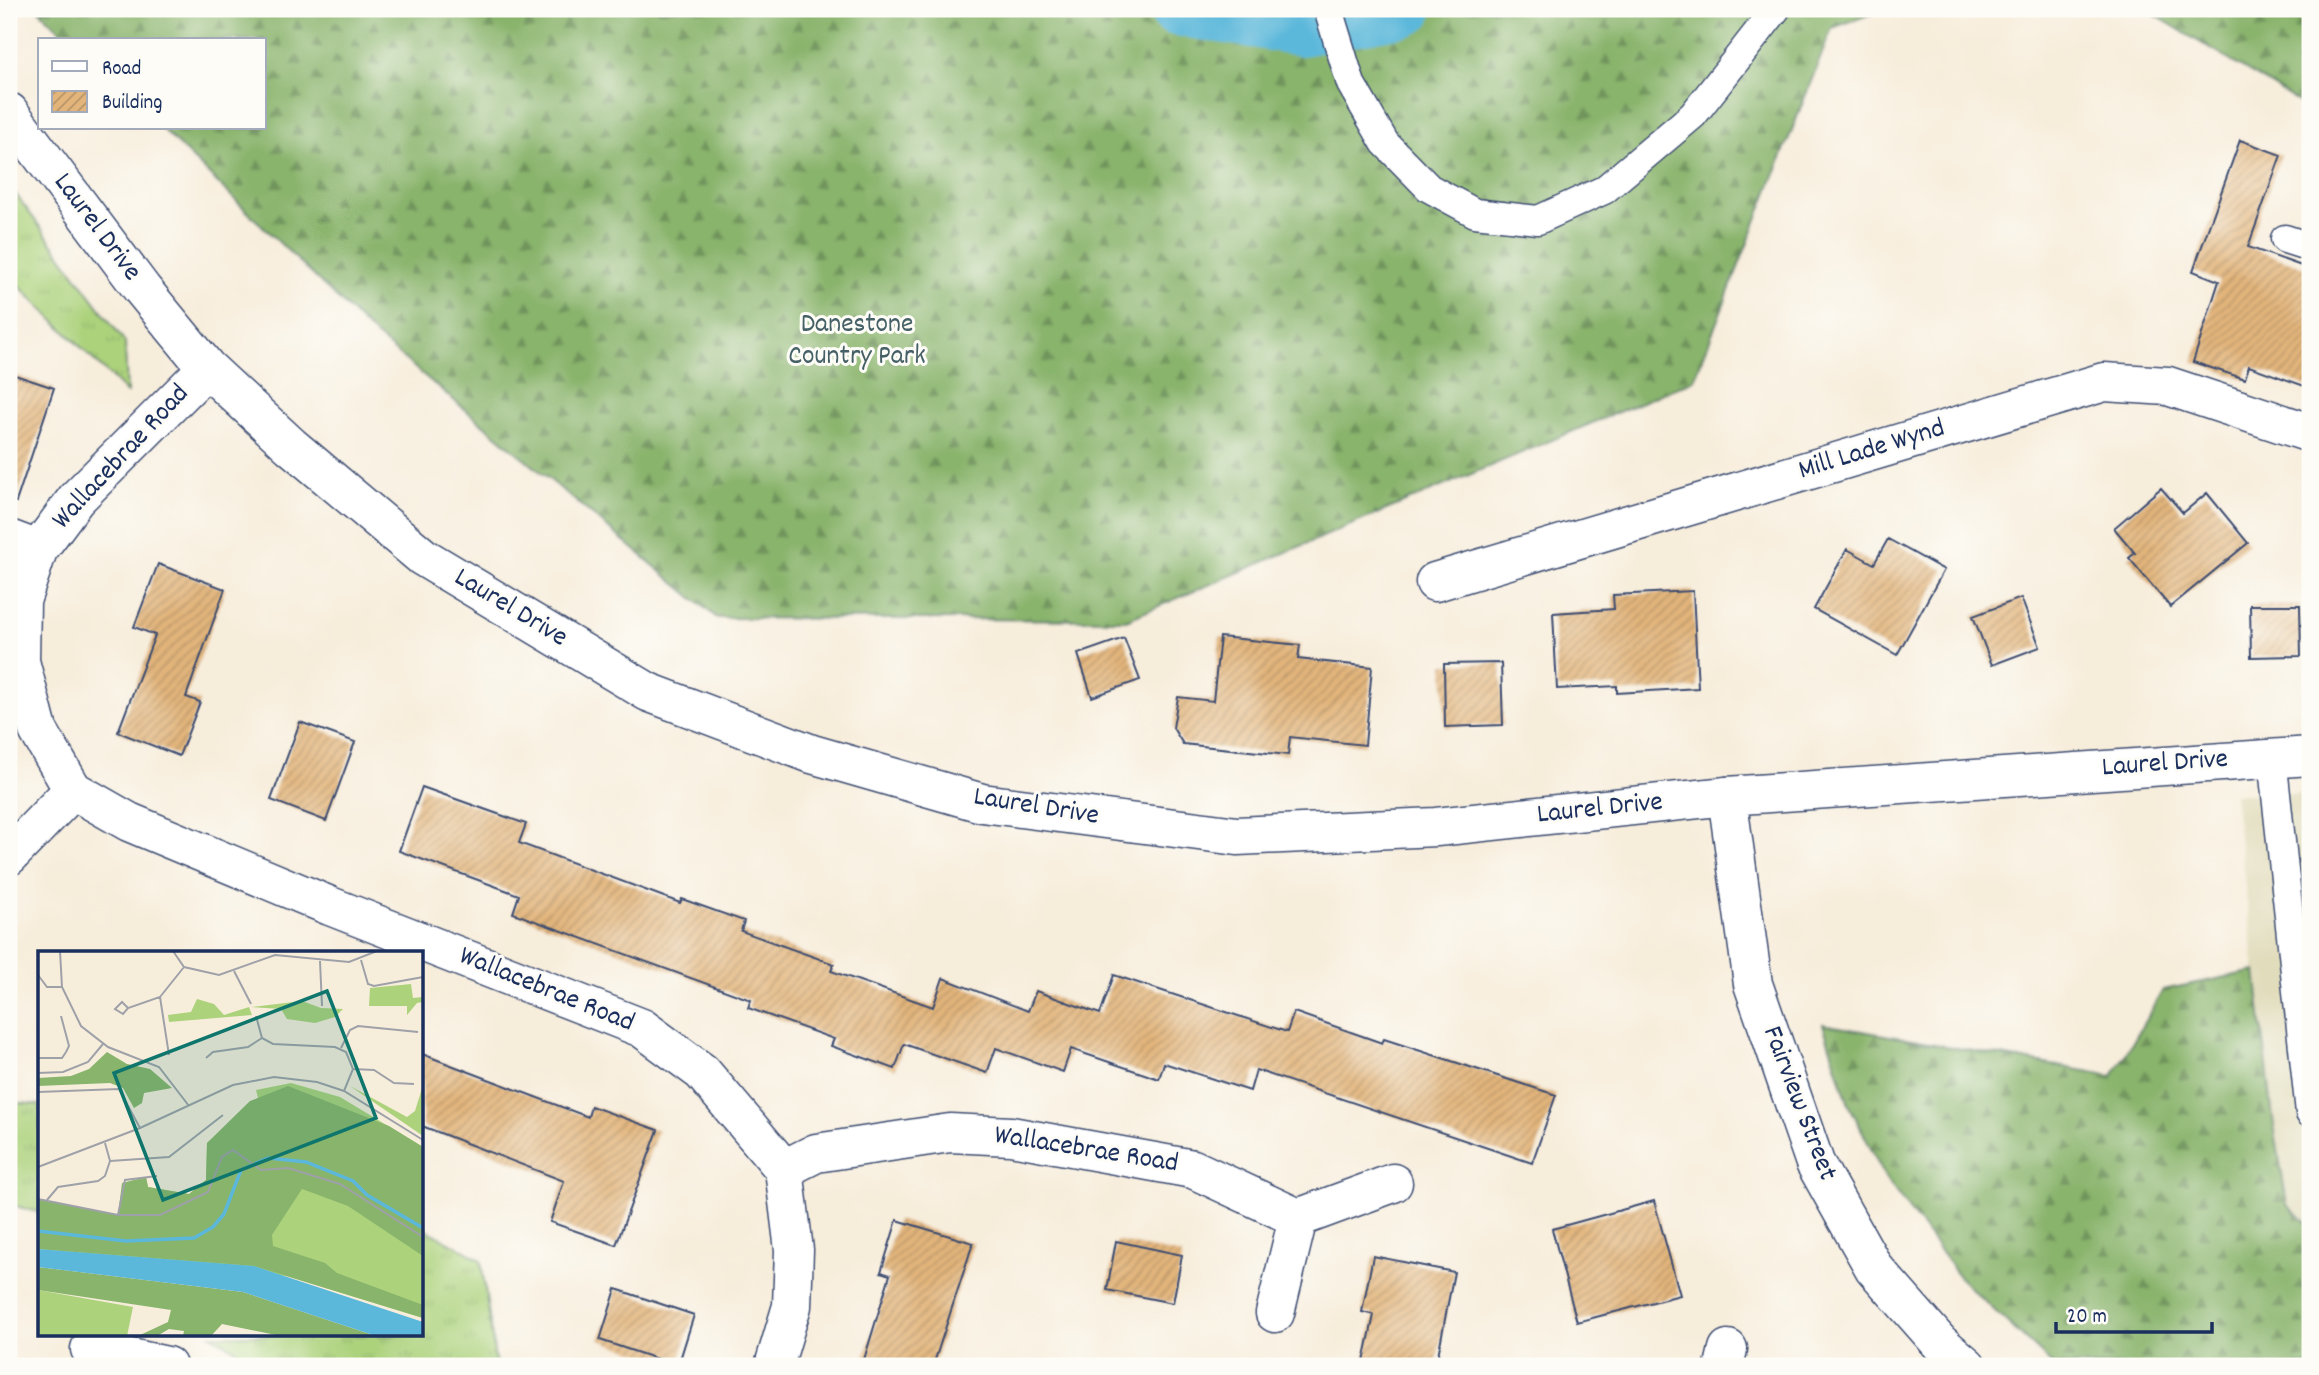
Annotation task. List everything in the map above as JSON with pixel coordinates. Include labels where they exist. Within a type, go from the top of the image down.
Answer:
[{"type":"street","name":"Laurel Drive","points":[[9,112],[142,289],[207,368],[291,446],[423,557],[648,692],[812,754],[969,800],[1237,836],[1436,827],[1727,796],[2310,756]]},
{"type":"street","name":"Wallacebrae Road","points":[[207,368],[76,499],[24,545],[20,661],[38,730],[73,790],[129,822],[330,906],[642,1028],[702,1072],[784,1169],[816,1153],[950,1133],[1011,1136],[1193,1169],[1298,1218]]},
{"type":"street","name":"Mill Lade Wynd","points":[[1435,582],[2104,382],[2168,386],[2310,433]]},
{"type":"street","points":[[9,856],[73,790]]},
{"type":"street","name":"Fairview Street","points":[[1727,796],[1753,984],[1815,1163],[1874,1268],[1940,1343],[1967,1366]]},
{"type":"street","points":[[774,1366],[792,1306],[794,1250],[784,1169]]},
{"type":"street","points":[[1275,1312],[1298,1218],[1393,1183]]},
{"type":"street","points":[[89,1350],[167,1366]]},
{"type":"lane","points":[[1328,9],[1351,84],[1385,143],[1429,188],[1475,213],[1538,220],[1604,190],[1693,115],[1776,9]]},
{"type":"lane","points":[[2272,757],[2310,1113]]},
{"type":"shaded area","points":[[2234,794],[2310,794],[2310,1226],[2287,1205],[2273,1119]]},
{"type":"green space","name":"Danestone Country Park","points":[[38,9],[1885,9],[1832,28],[1694,380],[1126,620],[717,618],[374,334],[163,130],[266,130],[266,38],[68,38]]},
{"type":"green space","points":[[2145,9],[2310,9],[2310,109]]},
{"type":"green space","points":[[9,185],[125,342],[127,393],[9,276]]},
{"type":"green space","points":[[2256,971],[2273,1119],[2287,1205],[2310,1226],[2310,1366],[2054,1366],[1961,1279],[1886,1179],[1848,1102],[1823,1024],[2113,1076],[2163,990]]},
{"type":"green space","points":[[19,1103],[38,1105],[38,1212],[9,1204],[9,1107]]},
{"type":"green space","points":[[424,1228],[481,1260],[496,1366],[264,1366],[213,1336],[424,1336]]},
{"type":"building","points":[[2240,140],[2281,155],[2248,247],[2310,269],[2310,388],[2249,366],[2245,379],[2193,362],[2219,281],[2193,271]]},
{"type":"building","points":[[9,373],[54,388],[16,502],[9,500]]},
{"type":"building","points":[[2161,488],[2183,513],[2207,493],[2248,543],[2170,607],[2129,558],[2135,553],[2114,528]]},
{"type":"building","points":[[1888,539],[1944,570],[1897,655],[1814,609],[1847,549],[1874,564]]},
{"type":"building","points":[[158,564],[225,589],[186,697],[200,702],[179,756],[118,732],[155,635],[134,627]]},
{"type":"building","points":[[1693,591],[1698,688],[1617,693],[1617,686],[1557,689],[1553,613],[1614,609],[1613,595]]},
{"type":"building","points":[[2021,598],[2040,647],[1992,665],[1973,616]]},
{"type":"building","points":[[2250,605],[2300,605],[2301,656],[2251,657]]},
{"type":"building","points":[[1220,637],[1300,645],[1298,659],[1372,667],[1365,745],[1290,737],[1288,755],[1183,744],[1173,728],[1178,697],[1213,701]]},
{"type":"building","points":[[1124,638],[1140,680],[1092,697],[1078,654]]},
{"type":"building","points":[[1501,663],[1503,725],[1445,727],[1444,664]]},
{"type":"building","points":[[300,722],[355,742],[326,821],[271,800]]},
{"type":"building","points":[[422,787],[526,824],[519,843],[680,903],[682,899],[744,921],[741,931],[834,964],[831,971],[933,1007],[943,978],[1028,1011],[1036,991],[1100,1014],[1114,975],[1287,1032],[1294,1012],[1382,1043],[1384,1039],[1556,1095],[1532,1163],[1256,1070],[1250,1091],[1164,1063],[1159,1079],[1071,1049],[1063,1072],[996,1048],[987,1073],[904,1044],[895,1069],[831,1046],[834,1039],[748,1008],[751,1000],[513,913],[519,895],[399,851]]},
{"type":"building","points":[[424,1055],[588,1117],[591,1106],[658,1130],[616,1245],[550,1222],[564,1181],[424,1127]]},
{"type":"building","points":[[1654,1201],[1680,1295],[1577,1322],[1552,1229]]},
{"type":"building","points":[[897,1220],[973,1243],[933,1366],[862,1366],[890,1275],[881,1272]]},
{"type":"building","points":[[1116,1241],[1182,1255],[1173,1303],[1107,1290]]},
{"type":"building","points":[[1373,1256],[1454,1272],[1436,1366],[1363,1366],[1374,1315],[1362,1312]]},
{"type":"building","points":[[616,1289],[694,1315],[678,1366],[600,1340]]},
{"type":"waterway","points":[[1176,9],[1302,29],[1406,9]]}]
